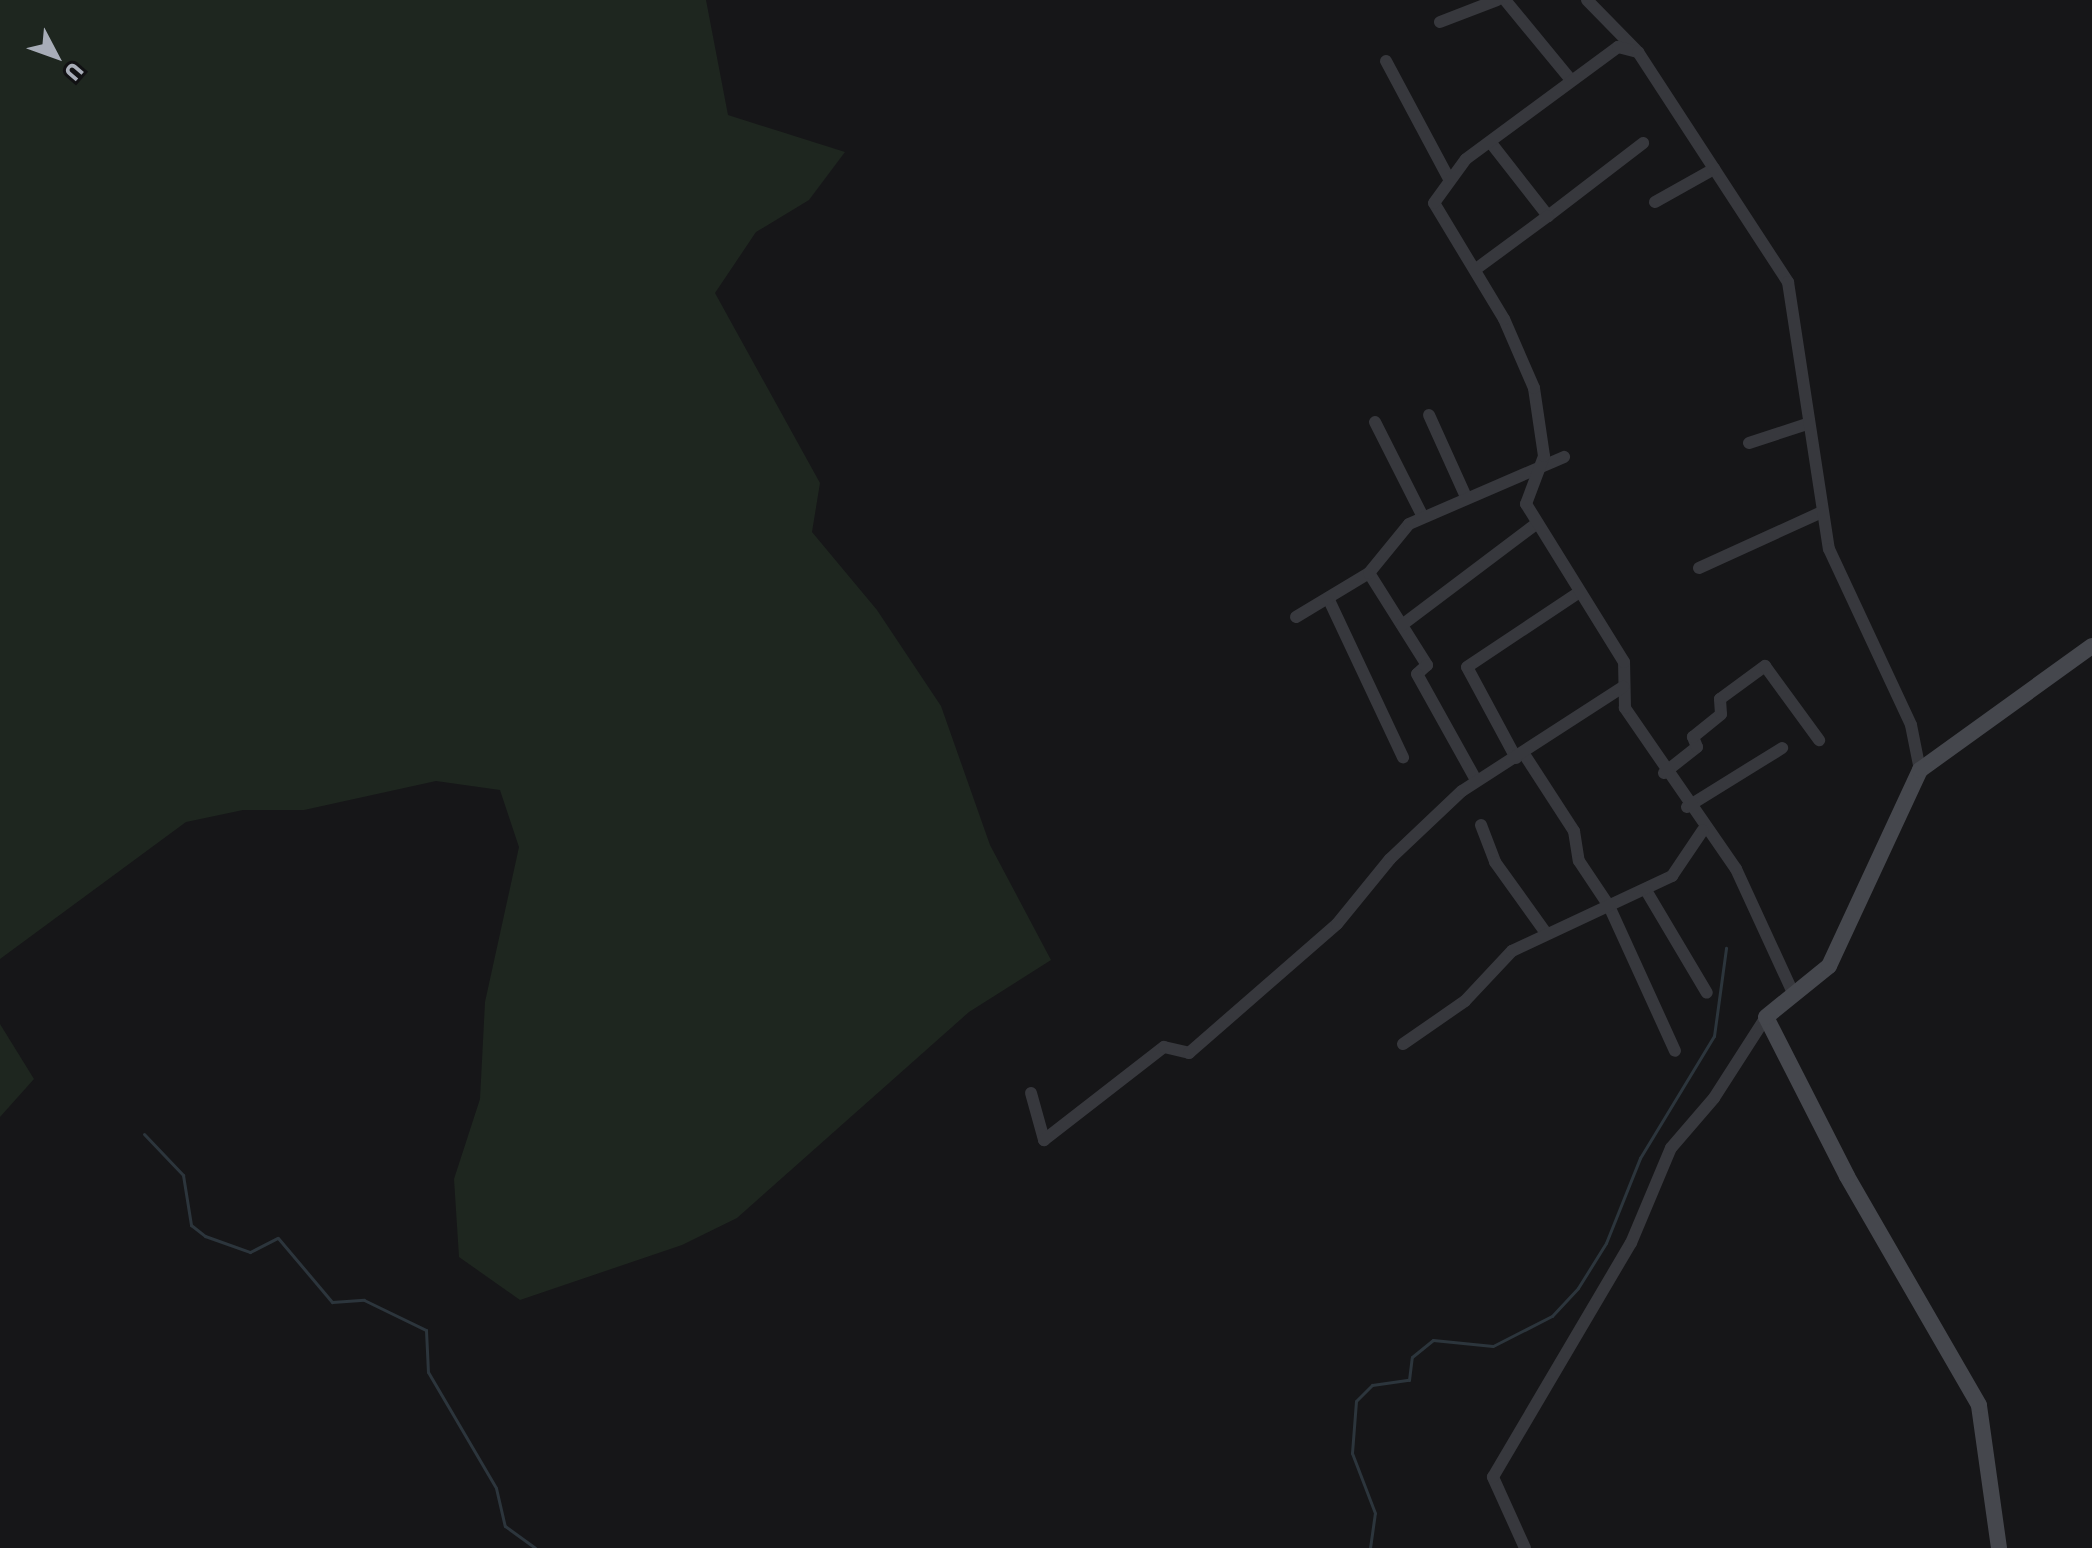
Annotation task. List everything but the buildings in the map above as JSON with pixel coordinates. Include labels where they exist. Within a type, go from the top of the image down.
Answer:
[{"type":"street","points":[[1440,22],[1497,0]]},
{"type":"street","points":[[1505,0],[1571,80]]},
{"type":"street","points":[[1587,0],[1638,52],[1788,282],[1822,512],[1839,577],[1911,725],[1920,770]]},
{"type":"street","points":[[1638,52],[1618,47],[1571,80],[1448,177],[1434,203],[1476,269],[1534,388],[1545,451],[1524,496],[1536,524],[1624,662],[1625,708],[1687,807],[1736,869],[1794,995]]},
{"type":"street","points":[[1386,61],[1448,177]]},
{"type":"street","points":[[1491,143],[1548,216]]},
{"type":"street","points":[[1476,269],[1643,143]]},
{"type":"street","points":[[1655,202],[1714,169]]},
{"type":"street","points":[[1429,415],[1466,497]]},
{"type":"street","points":[[1375,422],[1423,517]]},
{"type":"street","points":[[1749,443],[1807,424]]},
{"type":"street","points":[[1296,617],[1329,600],[1369,573],[1399,533],[1423,517],[1564,457]]},
{"type":"street","points":[[1699,568],[1822,512]]},
{"type":"street","points":[[1402,625],[1536,524]]},
{"type":"street","points":[[1369,573],[1427,665],[1417,674],[1476,780]]},
{"type":"street","points":[[1578,593],[1469,660],[1467,674],[1574,831],[1579,861],[1609,906],[1675,1051]]},
{"type":"street","points":[[1329,600],[1403,757]]},
{"type":"street","points":[[1525,1548],[1493,1477],[1631,1243],[1671,1148],[1714,1098],[1766,1017],[1829,966],[1920,770],[2092,646]]},
{"type":"street","points":[[1664,773],[1697,747],[1693,737],[1721,714],[1720,699],[1765,666],[1819,740]]},
{"type":"street","points":[[1031,1093],[1044,1140],[1164,1047],[1189,1053],[1337,924],[1390,859],[1476,780],[1520,756],[1623,687]]},
{"type":"street","points":[[1687,807],[1782,748]]},
{"type":"street","points":[[1481,825],[1495,862],[1546,933]]},
{"type":"street","points":[[1403,1044],[1465,1001],[1512,951],[1546,933],[1647,892],[1684,866],[1703,830]]},
{"type":"street","points":[[1647,892],[1707,993]]},
{"type":"street","points":[[1766,1017],[1847,1176],[1979,1405],[1999,1548]]},
{"type":"shaded area","points":[[0,0],[706,0],[728,115],[845,152],[809,200],[756,232],[715,293],[820,483],[812,532],[877,610],[941,706],[990,845],[1051,960],[969,1012],[737,1218],[682,1245],[520,1300],[459,1257],[454,1179],[480,1099],[485,1002],[519,847],[500,790],[436,781],[304,810],[243,810],[186,822],[0,959]]},
{"type":"shaded area","points":[[0,1024],[34,1079],[0,1117]]},
{"type":"waterway","points":[[1370,1548],[1375,1513],[1352,1453],[1356,1401],[1372,1385],[1409,1380],[1412,1357],[1433,1340],[1493,1346],[1552,1316],[1578,1288],[1606,1243],[1640,1158],[1714,1036],[1726,948]]},
{"type":"waterway","points":[[144,1134],[183,1175],[191,1225],[205,1236],[250,1252],[278,1238],[332,1302],[364,1300],[426,1330],[428,1372],[496,1488],[505,1526],[535,1548]]}]
